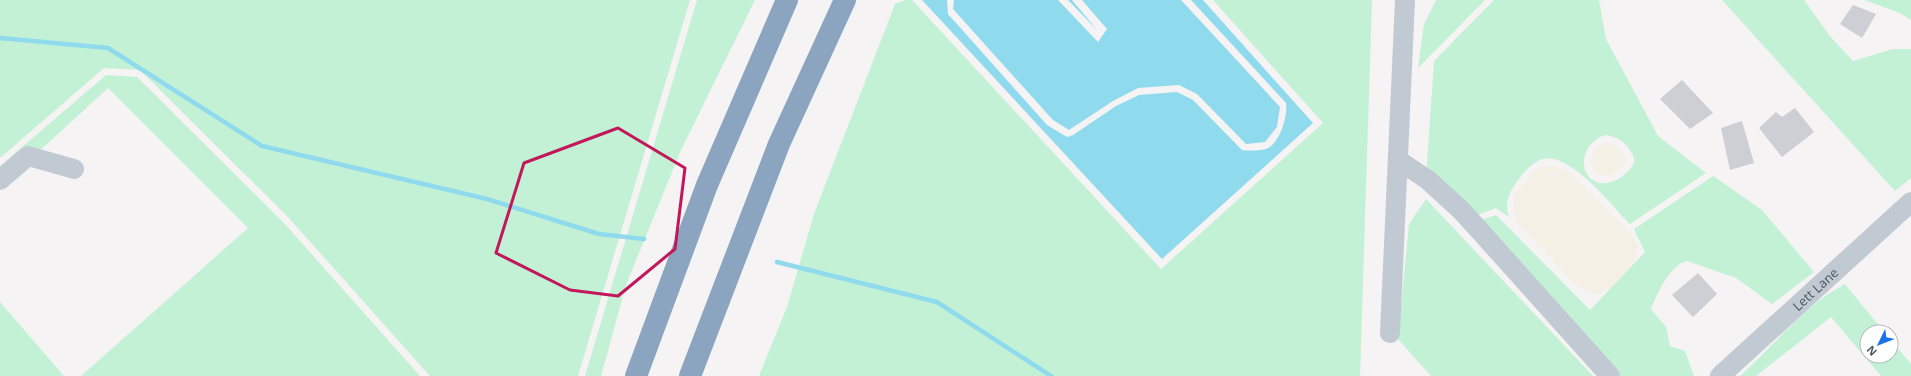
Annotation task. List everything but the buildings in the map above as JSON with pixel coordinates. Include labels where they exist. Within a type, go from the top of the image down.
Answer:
[{"type":"highway","points":[[636,376],[707,185],[787,0]]},
{"type":"highway","points":[[690,376],[778,144],[845,0]]},
{"type":"street","points":[[1390,333],[1405,0]]},
{"type":"street","points":[[0,180],[28,156],[74,169]]},
{"type":"street","points":[[1398,160],[1428,180],[1462,211],[1610,376]]},
{"type":"street","name":"Lett Lane","points":[[1720,376],[1911,202]]},
{"type":"highlighted area","points":[[618,128],[685,168],[675,249],[618,296],[570,290],[496,253],[524,163]]},
{"type":"green space","points":[[0,0],[690,0],[578,376],[430,376],[288,217],[140,70],[104,68],[0,158]]},
{"type":"green space","points":[[697,0],[755,0],[681,150],[626,285],[601,376],[585,376]]},
{"type":"green space","points":[[906,0],[912,0],[1161,269],[1323,123],[1213,0],[1372,0],[1360,376],[759,376],[787,307],[814,214],[895,4]]},
{"type":"green space","points":[[1436,0],[1485,0],[1418,68],[1424,24]]},
{"type":"green space","points":[[1494,0],[1599,0],[1606,39],[1658,136],[1706,173],[1630,224],[1602,193],[1577,171],[1565,163],[1553,159],[1542,159],[1525,171],[1511,191],[1507,205],[1509,217],[1496,208],[1475,216],[1603,376],[1432,194],[1425,192],[1434,61]],"holes":[[[1606,135],[1617,138],[1625,144],[1634,157],[1634,163],[1625,174],[1615,181],[1600,183],[1590,178],[1587,174],[1584,162],[1587,150],[1595,140]]]},
{"type":"green space","points":[[1722,0],[1804,0],[1829,35],[1853,61],[1893,49],[1911,49],[1911,178],[1895,191]]},
{"type":"green space","points":[[1864,0],[1911,0],[1911,20],[1900,13]]},
{"type":"green space","points":[[106,75],[137,77],[283,222],[420,376],[81,376],[248,228],[108,88],[0,187],[0,166]]},
{"type":"green space","points":[[1713,176],[1762,210],[1814,272],[1772,304],[1736,278],[1687,261],[1675,268],[1665,280],[1651,309],[1666,327],[1670,346],[1685,351],[1694,376],[1619,376],[1478,221],[1496,215],[1590,310],[1645,252],[1634,229]]},
{"type":"green space","points":[[1426,199],[1593,376],[1431,376],[1398,339],[1409,224]]},
{"type":"green space","points":[[1845,284],[1878,324],[1859,324],[1859,350],[1831,317],[1756,376],[1740,376],[1816,303]]},
{"type":"green space","points":[[0,302],[64,376],[0,376]]},
{"type":"green space","points":[[1899,350],[1911,364],[1911,376],[1881,376],[1871,364],[1899,364]]},
{"type":"sand","points":[[1605,142],[1618,149],[1627,161],[1618,171],[1609,176],[1601,175],[1595,171],[1592,165],[1592,157],[1596,149]]},
{"type":"sand","points":[[1544,166],[1557,167],[1570,173],[1627,230],[1638,245],[1635,260],[1613,286],[1597,295],[1575,285],[1518,224],[1513,209],[1515,194],[1532,173]]},
{"type":"water","points":[[922,0],[947,0],[948,14],[1047,125],[1067,137],[1073,135],[1116,106],[1139,95],[1177,92],[1193,100],[1242,150],[1262,150],[1272,145],[1282,128],[1286,115],[1286,103],[1191,0],[1203,0],[1313,123],[1162,259]]},
{"type":"water","points":[[954,0],[1058,0],[1098,42],[1107,29],[1082,0],[1181,0],[1280,107],[1277,127],[1265,142],[1246,144],[1197,94],[1179,85],[1138,88],[1113,101],[1069,130],[1053,120],[953,9]]},
{"type":"water","points":[[1068,0],[1072,0],[1098,31]]},
{"type":"waterway","points":[[0,38],[108,48],[262,146],[487,199],[599,234],[644,239]]},
{"type":"waterway","points":[[777,262],[937,302],[1051,376]]}]
